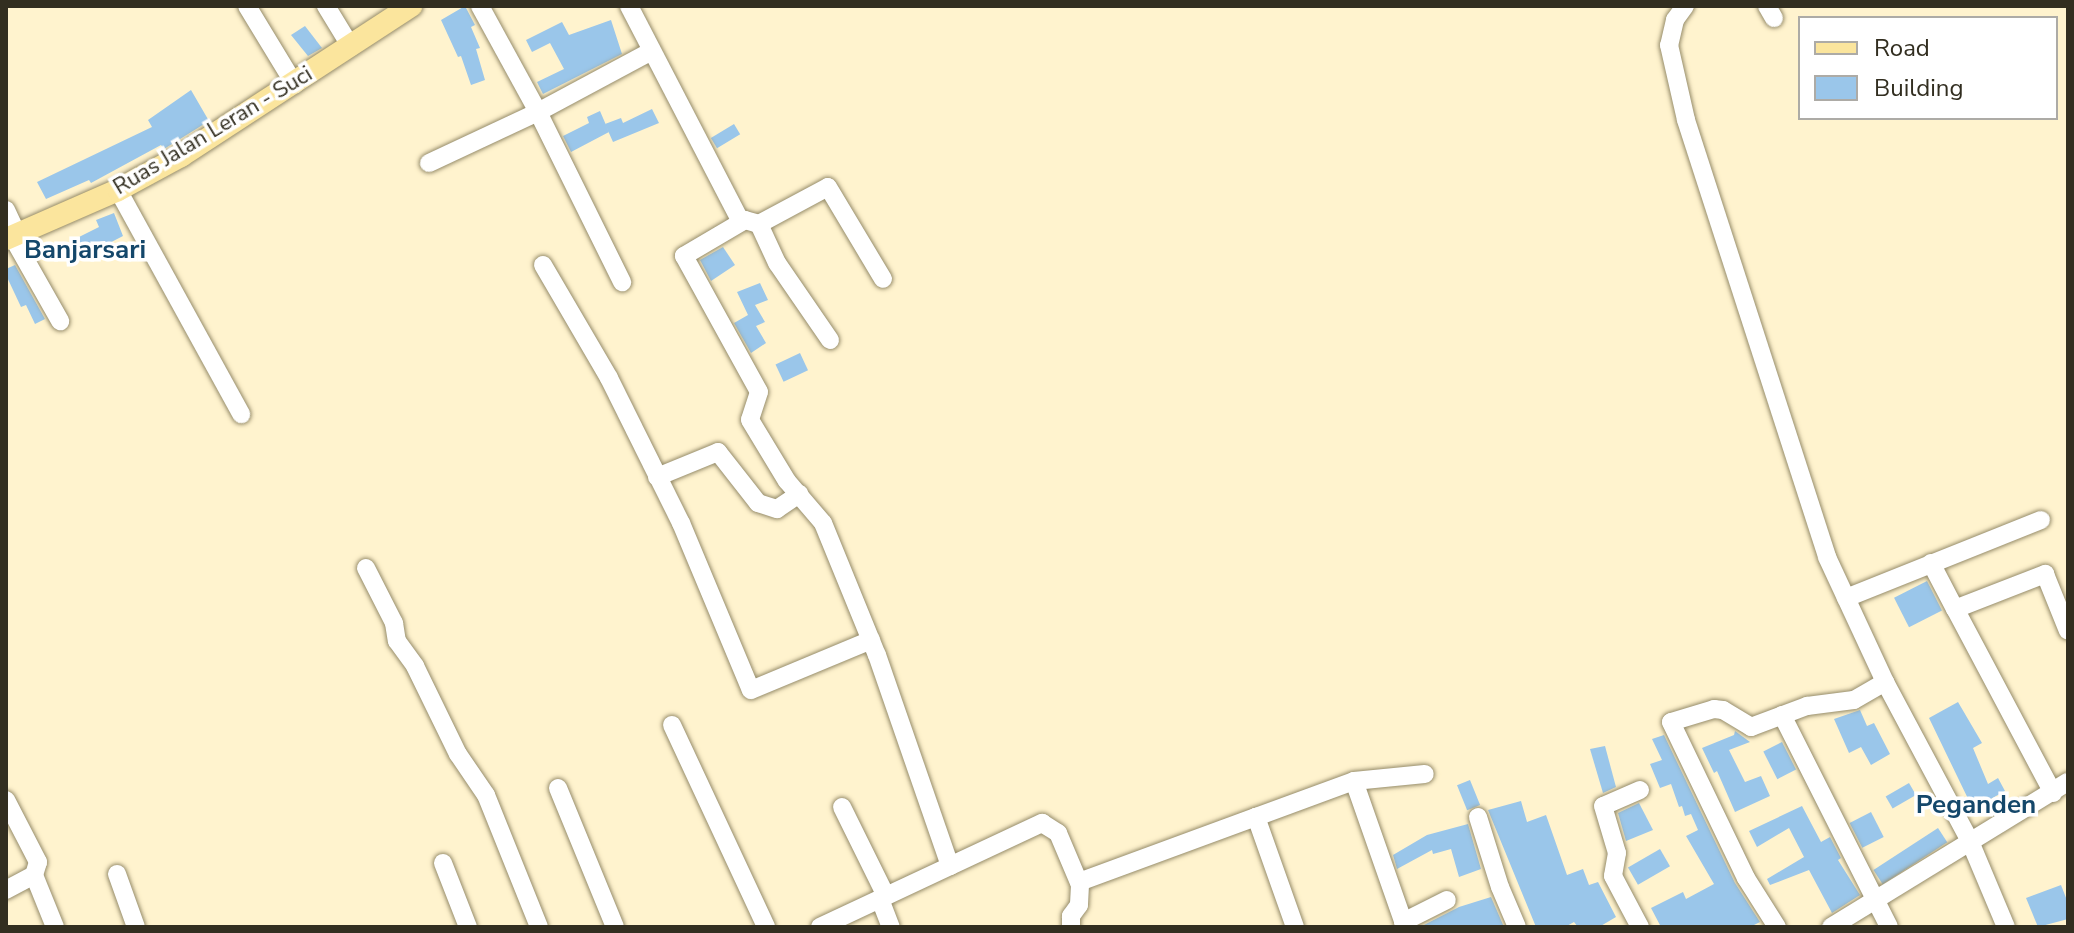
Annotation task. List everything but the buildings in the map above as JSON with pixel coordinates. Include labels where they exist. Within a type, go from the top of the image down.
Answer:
[{"type":"main road","name":"Ruas Jalan Leran - Suci","points":[[12,236],[118,190],[194,148],[295,85],[411,6]]},
{"type":"street","points":[[247,6],[295,85]]},
{"type":"street","points":[[326,6],[351,47]]},
{"type":"street","points":[[480,6],[538,112],[622,282]]},
{"type":"street","points":[[629,6],[750,223],[830,340]]},
{"type":"street","points":[[1685,6],[1675,20],[1669,45],[1696,159],[1818,533],[1885,682],[1969,839],[2006,927]]},
{"type":"street","points":[[429,163],[538,112],[652,51]]},
{"type":"street","points":[[883,279],[828,187],[684,256],[759,392],[750,420],[769,456],[823,523],[871,640],[950,866]]},
{"type":"street","points":[[118,190],[241,414]]},
{"type":"street","points":[[6,210],[12,236],[60,321]]},
{"type":"street","points":[[543,265],[609,378],[681,523],[751,690],[871,640]]},
{"type":"street","points":[[657,477],[718,452],[758,503],[777,509],[799,494]]},
{"type":"street","points":[[1846,598],[2041,520]]},
{"type":"street","points":[[1831,927],[1969,839],[2060,787],[1931,563]]},
{"type":"street","points":[[366,568],[394,623],[397,641],[415,666],[458,754],[486,795],[539,927]]},
{"type":"street","points":[[1955,609],[2045,574],[2068,631]]},
{"type":"street","points":[[1777,927],[1746,878],[1671,722],[1714,709],[1723,710],[1751,727],[1807,706],[1854,700],[1885,682]]},
{"type":"street","points":[[1782,715],[1889,927]]},
{"type":"street","points":[[672,725],[766,927]]},
{"type":"street","points":[[1079,882],[1354,781],[1425,774]]},
{"type":"street","points":[[1354,781],[1404,924],[1447,900]]},
{"type":"street","points":[[558,788],[615,927]]},
{"type":"street","points":[[1640,790],[1603,806],[1617,853],[1613,876],[1640,927]]},
{"type":"street","points":[[6,800],[38,862],[34,875],[55,927]]},
{"type":"street","points":[[842,807],[883,898],[891,927]]},
{"type":"street","points":[[1256,817],[1295,927]]},
{"type":"street","points":[[1478,817],[1500,887],[1517,927]]},
{"type":"street","points":[[820,927],[1042,823],[1058,833],[1079,882],[1079,905],[1071,916],[1071,927]]},
{"type":"street","points":[[443,863],[468,927]]},
{"type":"street","points":[[117,874],[136,927]]},
{"type":"street","points":[[6,890],[34,875]]},
{"type":"district","name":"Banjarsari","points":[[85,250]]},
{"type":"district","name":"Peganden","points":[[1976,805]]}]
